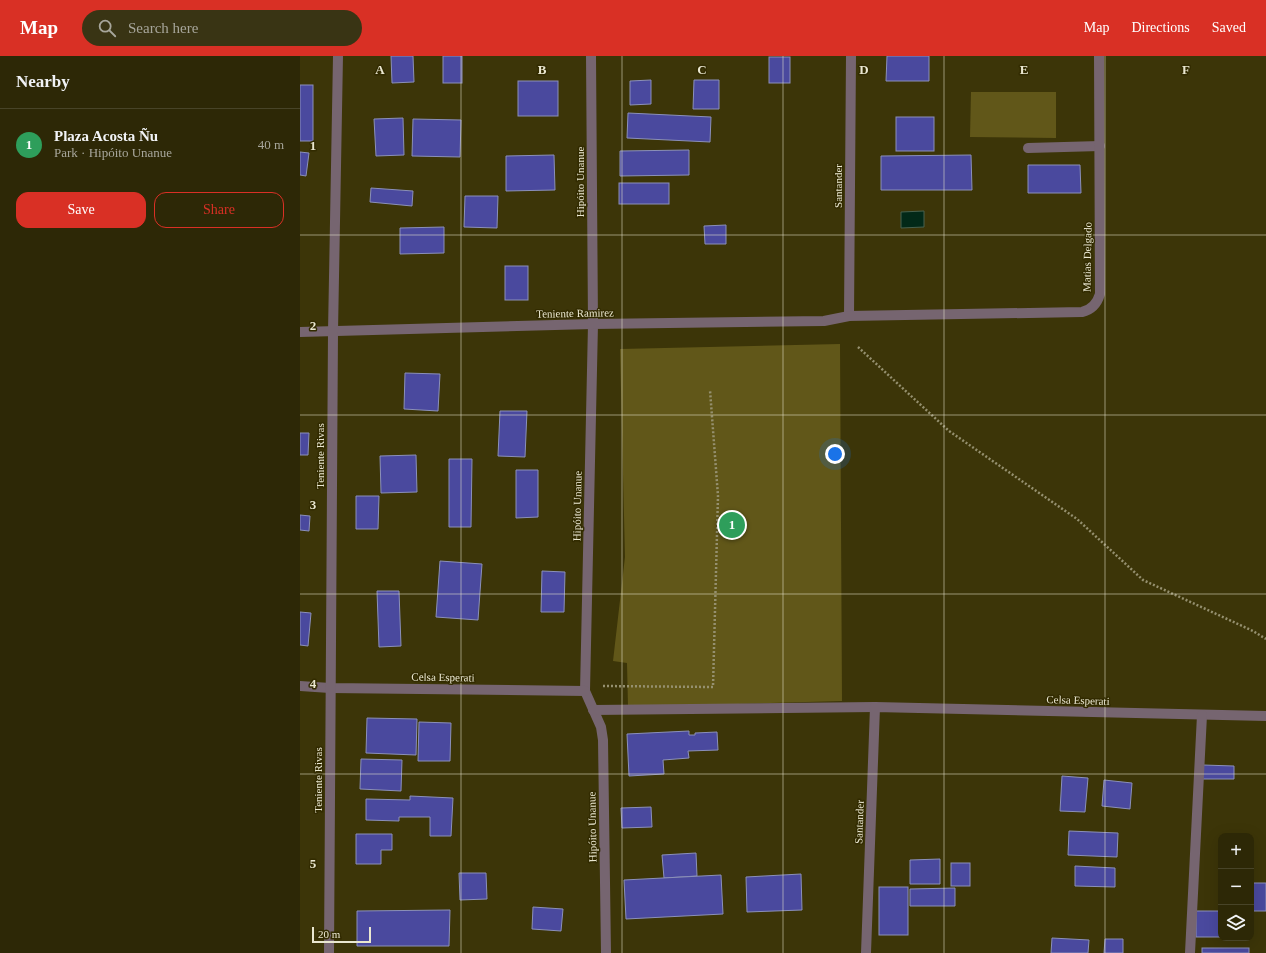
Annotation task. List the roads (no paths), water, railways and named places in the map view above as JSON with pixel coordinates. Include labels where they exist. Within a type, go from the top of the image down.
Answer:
[{"type":"street","name":"Teniente Rivas","points":[[329,953],[333,332],[338,56]]},
{"type":"street","name":"Hipóito Unanue","points":[[591,56],[593,324],[585,691],[601,727],[606,953]]},
{"type":"street","name":"Santander","points":[[849,316],[850,56]]},
{"type":"street","name":"Matias Delgado","points":[[849,316],[1074,312],[1089,310],[1098,300],[1100,294],[1099,56]]},
{"type":"street","points":[[1028,148],[1100,146]]},
{"type":"street","name":"Teniente Ramirez","points":[[300,332],[593,324],[824,321],[849,316]]},
{"type":"street","name":"Celsa Esperati","points":[[300,686],[330,688],[585,691]]},
{"type":"street","name":"Celsa Esperati","points":[[875,707],[889,706],[1266,716]]},
{"type":"street","name":"Santander","points":[[866,953],[875,707]]},
{"type":"street","points":[[593,710],[875,707]]},
{"type":"street","points":[[1190,953],[1202,715]]},
{"type":"place","name":"Plaza Acosta Ñu","points":[[732,525]]}]
